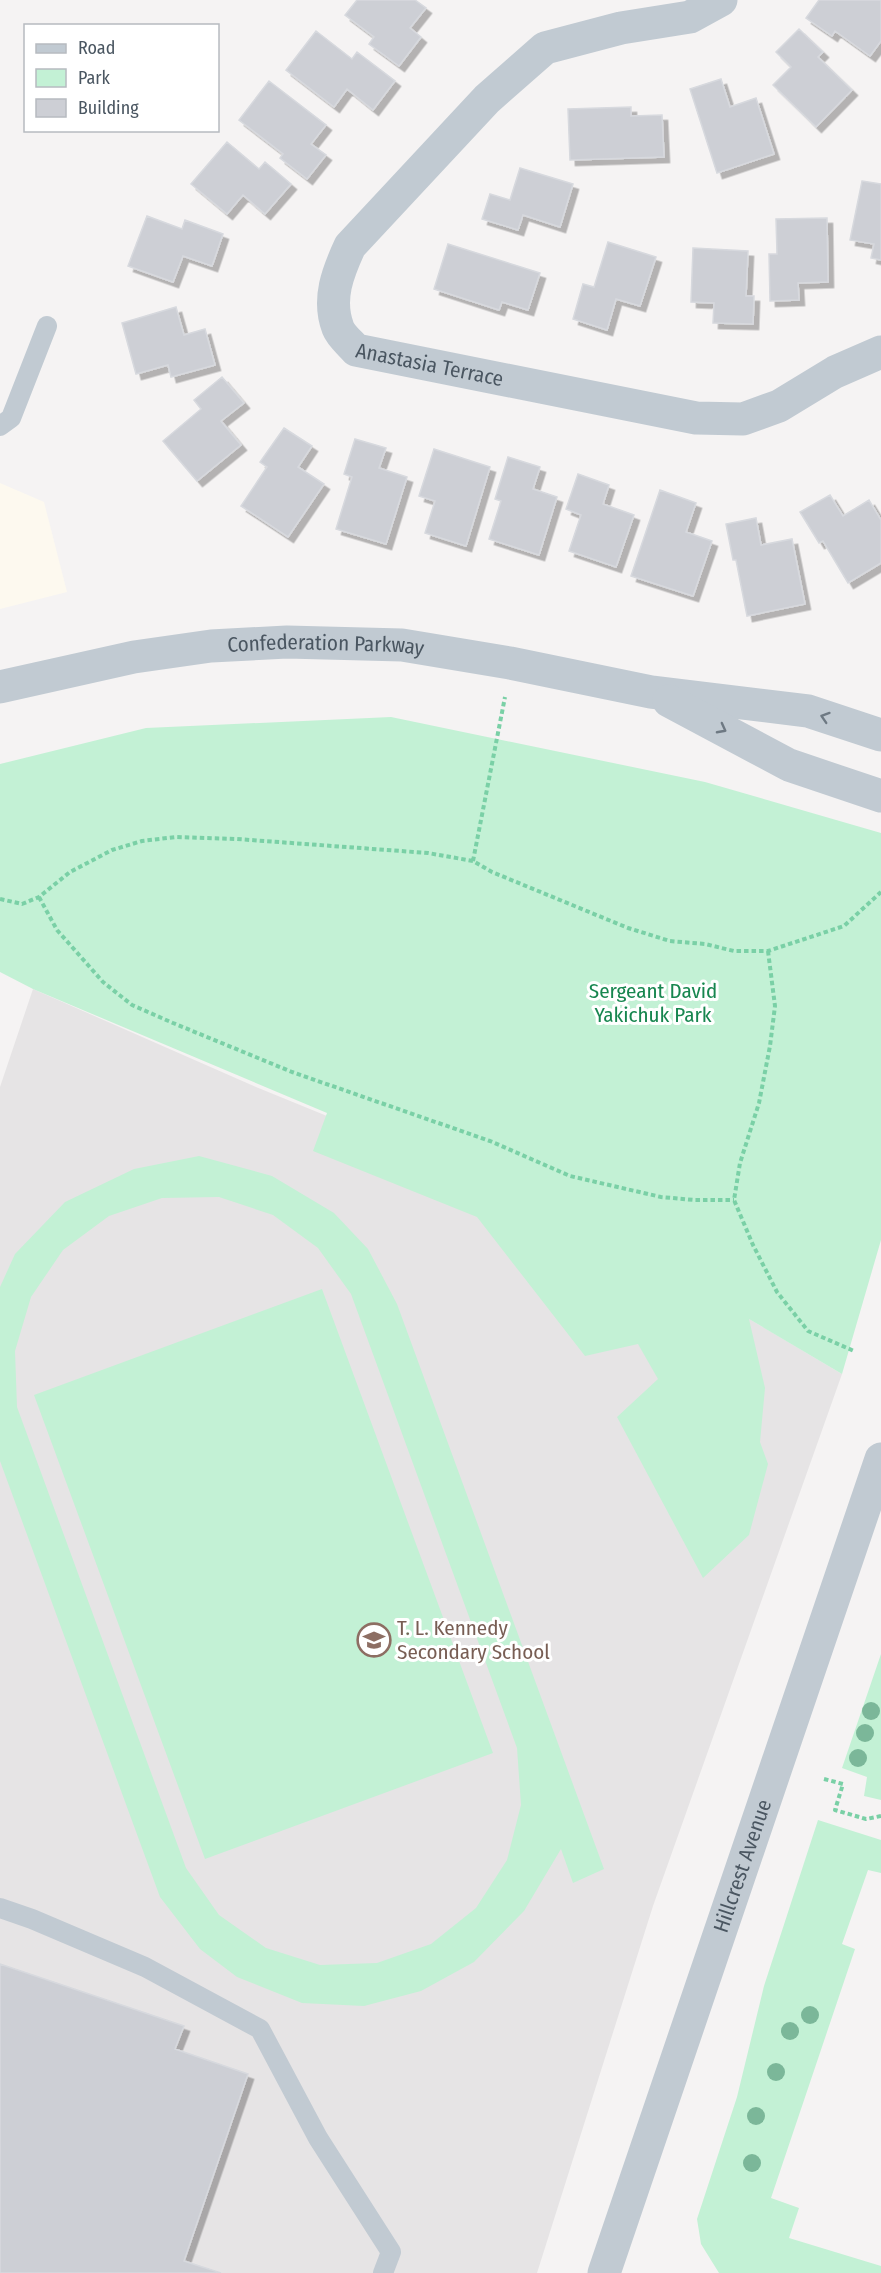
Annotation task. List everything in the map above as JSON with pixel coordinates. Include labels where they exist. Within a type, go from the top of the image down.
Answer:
[{"type":"street","name":"Anastasia Terrace","points":[[721,0],[690,17],[621,27],[545,48],[487,99],[350,246],[338,272],[332,300],[338,330],[356,350],[696,418],[743,419],[779,406],[835,372],[881,352]]},
{"type":"street","name":"Confederation Parkway","points":[[0,687],[134,657],[211,646],[287,642],[402,645],[510,663],[651,692],[808,711],[881,735]]},
{"type":"street","name":"Confederation Parkway","points":[[651,692],[789,765],[881,796]]},
{"type":"street","name":"Hillcrest Avenue","points":[[604,2273],[881,1459]]},
{"type":"lane","points":[[0,426],[11,418],[47,326]]},
{"type":"lane","points":[[0,1908],[145,1968],[260,2029],[318,2138],[391,2252],[383,2273]]},
{"type":"path","points":[[473,861],[500,731],[510,663]]},
{"type":"path","points":[[0,899],[22,904],[39,897],[70,872],[112,850],[142,841],[176,837],[237,839],[428,853],[473,861],[492,872],[628,928],[670,942],[705,944],[734,951],[768,951],[844,926],[881,892]]},
{"type":"path","points":[[39,897],[57,930],[103,981],[132,1005],[173,1023],[292,1072],[489,1141],[570,1176],[660,1197],[734,1200]]},
{"type":"path","points":[[768,951],[775,1006],[770,1046],[759,1103],[740,1163],[734,1200],[753,1245],[777,1292],[808,1330],[854,1352]]},
{"type":"path","points":[[824,1779],[843,1784],[835,1810],[866,1819],[881,1816]]},
{"type":"shaded area","points":[[0,483],[44,502],[67,592],[0,609]]},
{"type":"shaded area","name":"T. L. Kennedy Secondary School","points":[[33,989],[256,1087],[584,1221],[842,1374],[653,1906],[537,2273],[0,2273],[0,1087]]},
{"type":"green space","name":"Sergeant David Yakichuk Park","points":[[391,717],[705,782],[881,833],[881,1240],[842,1374],[749,1319],[765,1388],[760,1442],[768,1464],[749,1535],[703,1578],[617,1417],[658,1379],[638,1344],[585,1356],[477,1217],[313,1151],[327,1113],[33,989],[0,972],[0,764],[146,728]]},
{"type":"green space","points":[[199,1156],[272,1176],[334,1213],[368,1249],[397,1304],[604,1869],[573,1883],[561,1849],[524,1911],[474,1962],[421,1991],[364,2006],[302,2003],[237,1977],[200,1949],[160,1897],[0,1461],[0,1287],[15,1254],[65,1202],[134,1169]],"holes":[[[219,1197],[273,1215],[318,1248],[351,1294],[517,1748],[521,1805],[507,1860],[476,1908],[431,1944],[377,1963],[320,1965],[266,1948],[219,1915],[186,1868],[17,1407],[15,1351],[31,1297],[63,1250],[109,1216],[162,1198]]]},
{"type":"green space","points":[[322,1289],[493,1753],[205,1859],[34,1395]]},
{"type":"green space","points":[[881,1654],[881,1800],[864,1796],[867,1777],[842,1768]]},
{"type":"green space","points":[[818,1820],[881,1840],[881,1873],[868,1870],[842,1944],[855,1949],[771,2198],[799,2208],[789,2238],[881,2266],[881,2273],[719,2273],[701,2244],[697,2219],[737,2097],[764,1986]]},
{"type":"building","points":[[357,0],[415,0],[426,8],[410,28],[421,37],[399,66],[369,44],[374,37],[345,15]]},
{"type":"building","points":[[819,0],[881,0],[881,41],[870,56],[835,31],[832,36],[806,18]]},
{"type":"building","points":[[799,29],[823,52],[818,57],[852,90],[816,127],[773,85],[791,67],[776,52]]},
{"type":"building","points":[[316,31],[352,59],[357,52],[395,81],[373,110],[347,89],[334,107],[286,70]]},
{"type":"building","points":[[721,79],[730,107],[756,98],[774,154],[717,173],[690,89]]},
{"type":"building","points":[[269,81],[326,125],[311,144],[326,155],[307,179],[280,158],[283,154],[239,120]]},
{"type":"building","points":[[631,107],[631,116],[662,115],[664,157],[570,160],[568,109]]},
{"type":"building","points":[[227,142],[259,169],[265,162],[291,184],[265,214],[243,195],[227,214],[191,184]]},
{"type":"building","points":[[520,168],[573,184],[560,227],[523,215],[518,230],[482,219],[490,194],[510,200]]},
{"type":"building","points":[[862,181],[881,184],[881,260],[871,258],[874,244],[850,240]]},
{"type":"building","points":[[147,216],[182,229],[185,220],[223,234],[212,266],[183,256],[173,282],[128,266]]},
{"type":"building","points":[[827,218],[828,282],[798,283],[799,300],[770,301],[769,254],[777,254],[776,219]]},
{"type":"building","points":[[608,242],[656,257],[640,306],[616,299],[607,330],[573,319],[583,284],[594,287]]},
{"type":"building","points":[[448,244],[540,273],[528,310],[502,302],[499,310],[434,289]]},
{"type":"building","points":[[693,248],[748,251],[746,296],[754,296],[753,324],[713,323],[714,303],[691,302]]},
{"type":"building","points":[[176,307],[184,335],[205,329],[215,365],[171,377],[168,365],[136,374],[122,323]]},
{"type":"building","points":[[222,377],[244,403],[221,421],[241,445],[197,481],[163,441],[201,409],[194,400]]},
{"type":"building","points":[[284,428],[312,446],[298,467],[324,484],[288,537],[241,506],[267,467],[260,462]]},
{"type":"building","points":[[355,439],[386,448],[379,468],[407,477],[386,544],[336,529],[352,477],[344,474]]},
{"type":"building","points":[[434,449],[490,467],[466,546],[425,533],[435,501],[419,496]]},
{"type":"building","points":[[508,457],[540,467],[533,489],[557,497],[539,555],[489,539],[501,501],[495,499]]},
{"type":"building","points":[[578,474],[609,485],[603,504],[634,515],[616,567],[569,551],[581,515],[566,509]]},
{"type":"building","points":[[660,490],[696,503],[686,532],[712,541],[693,596],[631,576]]},
{"type":"building","points":[[830,495],[843,516],[869,500],[881,520],[881,563],[848,583],[823,541],[819,543],[800,512]]},
{"type":"building","points":[[756,518],[761,545],[792,539],[805,604],[747,616],[726,524]]},
{"type":"building","points":[[0,1964],[184,2026],[175,2049],[248,2074],[184,2261],[221,2273],[0,2273]]},
{"type":"place","name":"T. L. Kennedy Secondary School","points":[[374,1640]]}]
